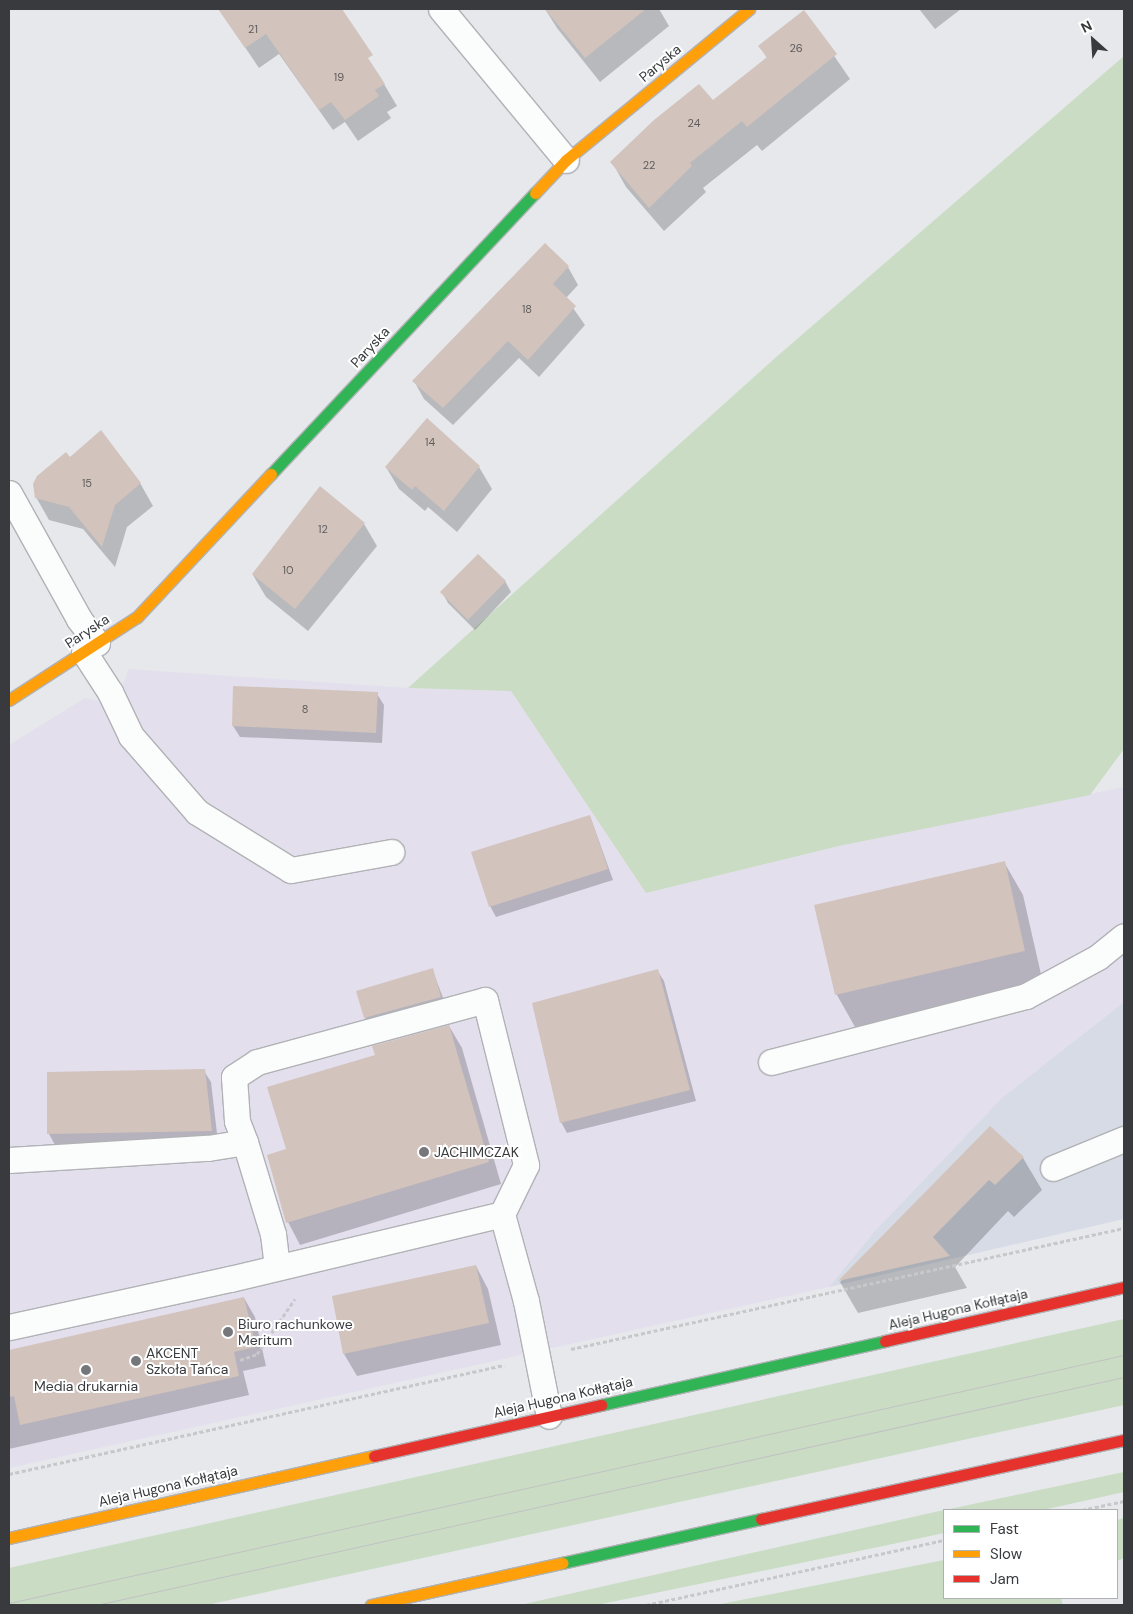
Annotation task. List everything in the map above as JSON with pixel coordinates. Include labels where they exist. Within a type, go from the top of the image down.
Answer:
[{"type":"main road","name":"Paryska","points":[[9,700],[137,617],[566,160],[749,9]]},
{"type":"main road","name":"Aleja Hugona Kołłątaja","points":[[9,1538],[1124,1287]]},
{"type":"main road","points":[[371,1605],[1124,1440]]},
{"type":"lane","points":[[441,9],[566,160]]},
{"type":"lane","points":[[9,494],[79,619],[90,648],[131,736],[197,812],[291,870],[392,852]]},
{"type":"lane","points":[[771,1062],[1026,996],[1098,957],[1124,936]]},
{"type":"lane","points":[[277,1266],[273,1234],[237,1121],[234,1077],[257,1062],[486,1000],[526,1165],[502,1214],[526,1301],[549,1416]]},
{"type":"lane","points":[[1054,1168],[1124,1139]]},
{"type":"lane","points":[[9,1160],[208,1148],[245,1142]]},
{"type":"lane","points":[[9,1327],[502,1214]]},
{"type":"path","points":[[240,1360],[257,1354],[299,1293]]},
{"type":"path","points":[[1087,1509],[1124,1501]]},
{"type":"path","points":[[646,1605],[943,1540]]},
{"type":"shaded area","points":[[129,669],[408,688],[511,691],[646,893],[839,846],[1124,787],[1124,1002],[1003,1097],[875,1231],[829,1287],[9,1468],[9,745],[85,698],[98,701],[122,686]]},
{"type":"shaded area","points":[[1124,1002],[1124,1219],[829,1287],[875,1231],[1003,1097]]},
{"type":"green space","points":[[1124,56],[1124,749],[1090,795],[839,846],[646,893],[511,691],[408,688],[774,359]]},
{"type":"green space","points":[[1124,1319],[1124,1405],[207,1605],[9,1605],[9,1568]]},
{"type":"green space","points":[[1124,1472],[1124,1492],[1048,1509],[950,1509]]},
{"type":"green space","points":[[943,1510],[943,1533],[597,1605],[520,1605]]},
{"type":"green space","points":[[1124,1518],[1124,1558],[1118,1561],[1118,1520]]},
{"type":"green space","points":[[943,1560],[943,1599],[1061,1599],[1063,1605],[716,1605]]},
{"type":"building","points":[[218,9],[342,9],[373,55],[368,58],[385,84],[375,90],[379,96],[345,120],[331,102],[319,110],[266,34],[245,48]]},
{"type":"building","points":[[545,9],[646,9],[585,58]]},
{"type":"building","points":[[804,10],[837,54],[747,127],[742,121],[690,163],[692,166],[649,208],[610,162],[654,120],[699,84],[713,100],[767,57],[758,46]]},
{"type":"building","points":[[545,243],[569,266],[553,284],[576,306],[528,360],[508,341],[443,408],[412,381]]},
{"type":"building","points":[[427,418],[480,466],[444,511],[415,486],[412,490],[385,467]]},
{"type":"building","points":[[101,430],[141,483],[115,505],[102,547],[69,507],[35,498],[33,484],[37,476],[66,452],[70,457]]},
{"type":"building","points":[[320,486],[365,523],[295,609],[252,574]]},
{"type":"building","points":[[478,554],[506,581],[468,620],[440,592]]},
{"type":"building","points":[[233,686],[378,692],[376,733],[232,726]]},
{"type":"building","points":[[590,815],[608,869],[489,907],[471,852]]},
{"type":"building","points":[[1005,861],[1025,951],[835,995],[814,905]]},
{"type":"building","points":[[433,968],[441,997],[364,1018],[356,991]]},
{"type":"building","points":[[658,969],[690,1090],[560,1123],[532,1003]]},
{"type":"building","points":[[449,1025],[489,1162],[286,1223],[267,1155],[286,1149],[267,1087],[375,1055],[372,1046]]},
{"type":"building","points":[[205,1069],[212,1131],[47,1134],[47,1072]]},
{"type":"building","points":[[990,1126],[1024,1157],[995,1185],[989,1180],[933,1237],[950,1256],[838,1281]]},
{"type":"building","points":[[476,1265],[489,1323],[343,1354],[332,1296]]},
{"type":"building","points":[[244,1297],[256,1347],[234,1352],[239,1376],[20,1425],[14,1396],[9,1397],[9,1350]]},
{"type":"tram line","points":[[9,1603],[1124,1355]]},
{"type":"tram line","points":[[96,1605],[1124,1377]]},
{"type":"traffic: fast","points":[[271,474],[535,193]]},
{"type":"traffic: fast","points":[[601,1405],[885,1341]]},
{"type":"traffic: fast","points":[[562,1563],[761,1519]]},
{"type":"traffic: slow","points":[[535,193],[566,160],[749,9]]},
{"type":"traffic: slow","points":[[9,700],[137,617],[271,474]]},
{"type":"traffic: slow","points":[[9,1538],[374,1456]]},
{"type":"traffic: slow","points":[[371,1605],[562,1563]]},
{"type":"traffic: jam","points":[[885,1341],[1124,1287]]},
{"type":"traffic: jam","points":[[374,1456],[601,1405]]},
{"type":"traffic: jam","points":[[761,1519],[1124,1440]]},
{"type":"place","name":"JACHIMCZAK","points":[[424,1152]]},
{"type":"place","name":"Biuro rachunkowe Meritum","points":[[228,1332]]},
{"type":"place","name":"AKCENT Szkoła Tańca","points":[[136,1361]]},
{"type":"place","name":"Media drukarnia","points":[[86,1370]]}]
